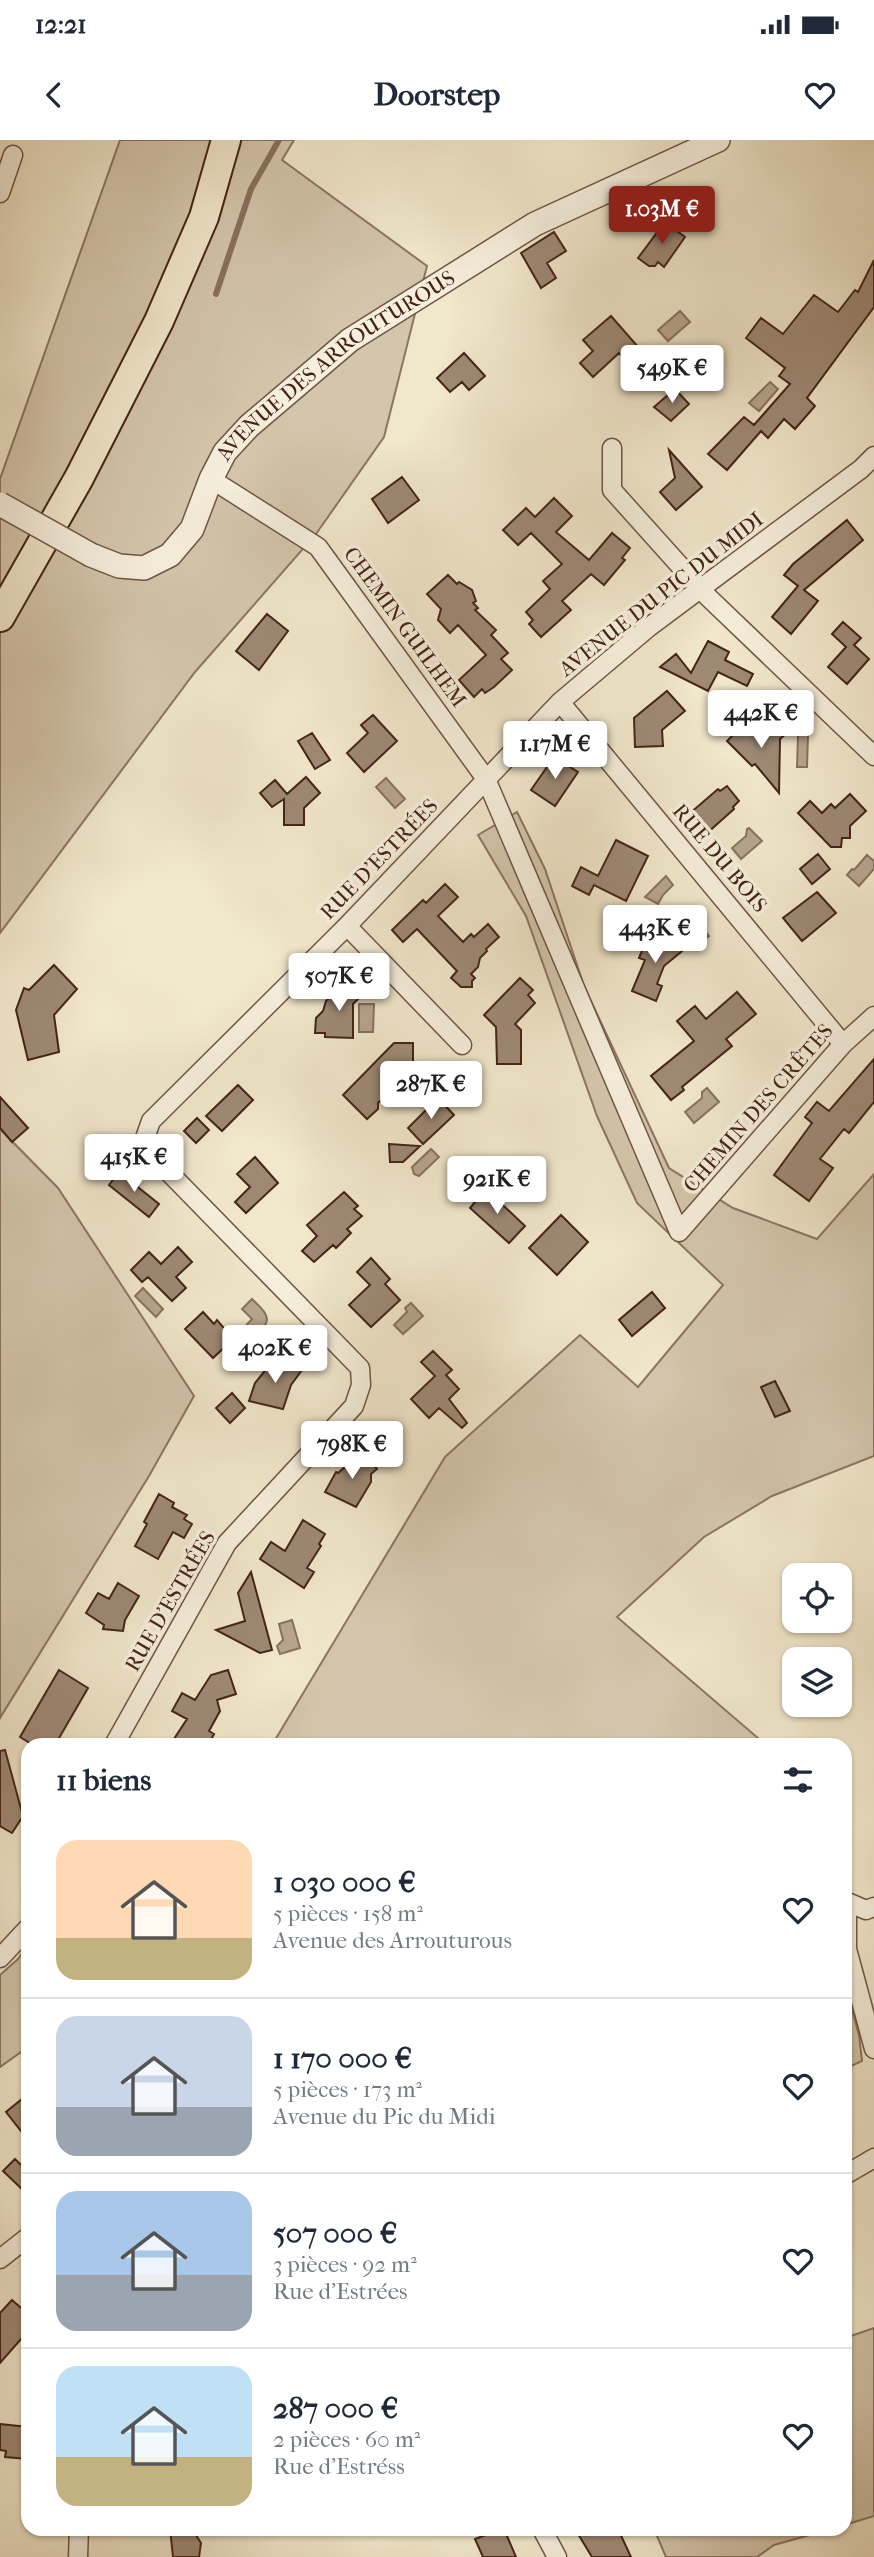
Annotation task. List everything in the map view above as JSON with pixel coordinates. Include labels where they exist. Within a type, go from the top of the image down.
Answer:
[{"type":"main road","points":[[0,617],[79,478],[159,321],[204,217],[226,140]]},
{"type":"street","name":"AVENUE DES ARROUTUROUS","points":[[0,503],[91,555],[119,566],[144,568],[170,555],[192,529],[211,479],[225,452],[249,426],[349,340],[535,224],[718,140]]},
{"type":"street","points":[[0,193],[13,155]]},
{"type":"street","points":[[612,448],[612,490],[700,589],[874,756]]},
{"type":"street","name":"AVENUE DU PIC DU MIDI","points":[[486,779],[560,702],[649,627],[867,475],[874,456]]},
{"type":"street","name":"CHEMIN GUILHEM","points":[[211,479],[318,547],[486,779],[679,1232]]},
{"type":"street","name":"RUE DU BOIS","points":[[560,702],[843,1044]]},
{"type":"street","name":"RUE D’ESTRÉES","points":[[118,1738],[227,1543],[354,1406],[361,1385],[360,1368],[150,1153],[145,1138],[151,1121],[347,926],[486,779]]},
{"type":"street","points":[[347,926],[462,1045]]},
{"type":"street","name":"CHEMIN DES CRÊTES","points":[[679,1232],[843,1044],[874,1016]]},
{"type":"street","points":[[852,1904],[866,1910],[874,1907]]},
{"type":"street","points":[[0,1958],[21,1935]]},
{"type":"street","points":[[852,1968],[874,2049]]},
{"type":"street","points":[[852,2171],[874,2158]]},
{"type":"street","points":[[0,2259],[21,2242]]},
{"type":"street","points":[[78,2557],[79,2536]]},
{"type":"street","points":[[546,2536],[557,2557]]},
{"type":"shaded area","points":[[120,140],[294,140],[282,160],[427,266],[384,437],[316,534],[195,672],[0,933],[0,479]]},
{"type":"shaded area","points":[[680,311],[690,322],[668,341],[658,330]]},
{"type":"shaded area","points":[[770,382],[778,389],[759,411],[749,403]]},
{"type":"shaded area","points":[[798,735],[808,735],[807,767],[797,767]]},
{"type":"shaded area","points":[[386,778],[405,799],[395,808],[376,787]]},
{"type":"shaded area","points":[[517,812],[545,869],[584,986],[669,1168],[733,1208],[817,1239],[874,1174],[874,1456],[772,1496],[704,1537],[617,1617],[758,1738],[276,1738],[445,1457],[580,1335],[638,1387],[723,1285],[637,1203],[597,1116],[526,916],[478,835]]},
{"type":"shaded area","points":[[749,828],[762,841],[741,859],[732,848],[746,836]]},
{"type":"shaded area","points":[[867,855],[874,861],[874,869],[859,886],[847,875]]},
{"type":"shaded area","points":[[666,876],[673,885],[658,904],[645,897]]},
{"type":"shaded area","points":[[690,914],[709,936],[698,944],[680,922]]},
{"type":"shaded area","points":[[359,1004],[374,1004],[373,1032],[359,1032]]},
{"type":"shaded area","points":[[417,1071],[426,1081],[407,1100],[398,1090],[408,1081],[412,1072]]},
{"type":"shaded area","points":[[707,1088],[719,1102],[694,1123],[685,1112],[702,1098],[702,1092]]},
{"type":"shaded area","points":[[0,1129],[58,1188],[194,1396],[149,1476],[0,1718]]},
{"type":"shaded area","points":[[431,1149],[439,1157],[419,1176],[414,1174],[412,1167]]},
{"type":"shaded area","points":[[143,1288],[163,1309],[156,1317],[135,1296]]},
{"type":"shaded area","points":[[252,1299],[264,1311],[267,1320],[251,1340],[242,1330],[252,1319],[242,1309]]},
{"type":"shaded area","points":[[411,1303],[423,1316],[403,1334],[394,1325],[407,1312],[405,1308]]},
{"type":"shaded area","points":[[292,1620],[300,1648],[280,1654],[277,1646],[283,1640],[279,1624]]},
{"type":"shaded area","points":[[21,1955],[21,2052],[0,2067],[0,1975]]},
{"type":"shaded area","points":[[852,2010],[859,2035],[862,2061],[852,2066]]},
{"type":"shaded area","points":[[874,2328],[874,2516],[852,2523],[852,2336]]},
{"type":"shaded area","points":[[657,2536],[806,2536],[774,2545],[757,2557],[666,2557]]},
{"type":"building","points":[[665,222],[685,237],[664,267],[658,262],[655,266],[649,266],[638,258]]},
{"type":"building","points":[[554,232],[566,251],[547,263],[556,278],[541,288],[521,253]]},
{"type":"building","points":[[874,260],[874,307],[807,398],[815,406],[795,429],[784,419],[768,438],[761,431],[727,470],[708,454],[744,417],[754,425],[790,384],[779,376],[785,368],[746,338],[761,318],[783,334],[814,295],[838,312],[855,290],[858,292]]},
{"type":"building","points":[[611,316],[639,348],[626,360],[619,353],[593,377],[580,363],[593,351],[583,340]]},
{"type":"building","points":[[464,353],[485,376],[469,390],[462,382],[450,392],[437,378]]},
{"type":"building","points":[[675,389],[689,404],[671,421],[654,407]]},
{"type":"building","points":[[669,450],[702,487],[676,510],[660,492],[675,478]]},
{"type":"building","points":[[402,477],[419,500],[388,523],[372,499]]},
{"type":"building","points":[[554,498],[572,516],[556,532],[589,560],[612,533],[630,548],[622,558],[625,560],[604,585],[591,574],[562,601],[571,610],[541,637],[529,624],[533,620],[526,612],[550,589],[543,581],[562,564],[531,533],[518,545],[503,530],[526,508],[535,517]]},
{"type":"building","points":[[847,520],[863,540],[804,590],[818,601],[791,634],[772,617],[798,586],[784,575],[793,564]]},
{"type":"building","points":[[448,575],[457,584],[459,582],[472,590],[476,601],[473,603],[478,608],[475,610],[496,630],[491,635],[508,653],[501,659],[512,670],[494,687],[485,693],[482,689],[474,697],[459,680],[486,655],[458,625],[450,633],[438,620],[441,609],[427,594]]},
{"type":"building","points":[[267,614],[288,631],[259,670],[236,651]]},
{"type":"building","points":[[843,622],[861,638],[854,645],[869,659],[847,684],[828,667],[846,647],[832,634]]},
{"type":"building","points":[[708,641],[729,652],[725,660],[753,674],[747,686],[718,672],[708,691],[660,667],[676,654],[691,673]]},
{"type":"building","points":[[667,691],[685,711],[662,730],[663,746],[635,747],[634,718]]},
{"type":"building","points":[[373,715],[397,741],[364,772],[347,753],[368,733],[361,725]]},
{"type":"building","points":[[777,721],[787,733],[780,739],[779,793],[755,764],[752,766],[727,741],[738,730],[768,729]]},
{"type":"building","points":[[312,733],[330,760],[315,769],[298,741]]},
{"type":"building","points":[[554,757],[578,772],[555,806],[531,790]]},
{"type":"building","points":[[306,777],[320,793],[304,808],[304,825],[284,825],[284,799],[272,807],[260,793],[275,780],[287,794]]},
{"type":"building","points":[[727,786],[739,801],[734,809],[706,834],[689,814],[718,789],[720,791]]},
{"type":"building","points":[[850,794],[866,811],[850,826],[850,838],[842,838],[841,847],[831,847],[798,813],[810,801],[822,813],[831,804],[835,808]]},
{"type":"building","points":[[616,840],[648,856],[626,901],[594,885],[589,895],[572,886],[581,867],[598,876]]},
{"type":"building","points":[[818,854],[830,869],[812,884],[800,869]]},
{"type":"building","points":[[445,884],[458,897],[438,916],[463,942],[471,934],[474,937],[488,924],[499,937],[486,949],[478,967],[471,974],[475,978],[472,987],[461,987],[451,978],[457,971],[417,929],[403,942],[392,930],[423,900],[426,903]]},
{"type":"building","points":[[817,892],[836,913],[802,941],[783,918]]},
{"type":"building","points":[[665,930],[682,951],[664,966],[657,984],[662,986],[656,1001],[632,991],[645,960],[639,958],[644,946]]},
{"type":"building","points":[[54,965],[77,989],[54,1015],[59,1052],[28,1060],[16,1010],[24,988],[29,990]]},
{"type":"building","points":[[520,978],[533,990],[528,995],[535,1003],[515,1024],[521,1030],[521,1064],[497,1064],[496,1027],[484,1015]]},
{"type":"building","points":[[349,980],[363,994],[353,1004],[353,1038],[325,1037],[325,1033],[315,1033],[316,1018],[323,1011],[326,1001]]},
{"type":"building","points":[[737,992],[756,1014],[726,1039],[732,1046],[682,1087],[684,1090],[671,1100],[651,1076],[694,1041],[677,1021],[695,1006],[706,1019]]},
{"type":"building","points":[[394,1043],[413,1043],[413,1063],[393,1063],[392,1089],[367,1119],[343,1095]]},
{"type":"building","points":[[874,1059],[874,1102],[849,1133],[844,1129],[820,1159],[833,1168],[809,1201],[774,1175],[812,1123],[805,1117],[817,1102],[829,1111]]},
{"type":"building","points":[[238,1085],[253,1100],[222,1131],[206,1116]]},
{"type":"building","points":[[0,1097],[28,1128],[12,1142],[0,1128]]},
{"type":"building","points":[[438,1098],[454,1115],[423,1144],[408,1128]]},
{"type":"building","points":[[197,1118],[209,1130],[196,1143],[184,1131]]},
{"type":"building","points":[[389,1144],[420,1146],[403,1162],[390,1162]]},
{"type":"building","points":[[255,1157],[278,1183],[246,1213],[235,1202],[250,1187],[237,1174]]},
{"type":"building","points":[[119,1172],[159,1204],[149,1217],[109,1185]]},
{"type":"building","points":[[486,1189],[525,1226],[509,1243],[470,1208]]},
{"type":"building","points":[[344,1192],[358,1206],[354,1209],[362,1216],[347,1229],[351,1233],[336,1248],[333,1245],[314,1262],[302,1251],[317,1236],[307,1225]]},
{"type":"building","points":[[561,1215],[588,1242],[557,1275],[529,1248]]},
{"type":"building","points":[[178,1247],[192,1262],[176,1277],[186,1288],[172,1301],[148,1277],[142,1282],[131,1270],[149,1252],[161,1264]]},
{"type":"building","points":[[371,1258],[390,1279],[385,1284],[400,1300],[371,1327],[349,1305],[370,1285],[357,1272]]},
{"type":"building","points":[[652,1292],[665,1308],[632,1336],[619,1320]]},
{"type":"building","points":[[203,1312],[214,1324],[217,1320],[230,1335],[230,1342],[213,1358],[185,1329]]},
{"type":"building","points":[[433,1351],[452,1370],[446,1375],[459,1389],[449,1399],[467,1423],[462,1428],[439,1408],[429,1418],[411,1399],[435,1376],[421,1362]]},
{"type":"building","points":[[286,1358],[302,1370],[291,1385],[283,1409],[249,1401],[255,1383],[268,1367],[280,1366]]},
{"type":"building","points":[[775,1381],[790,1411],[775,1417],[761,1387]]},
{"type":"building","points":[[232,1393],[245,1408],[230,1423],[216,1408]]},
{"type":"building","points":[[362,1452],[377,1469],[371,1474],[371,1482],[356,1507],[325,1492],[336,1472]]},
{"type":"building","points":[[159,1494],[174,1503],[172,1507],[187,1515],[184,1519],[192,1524],[184,1538],[173,1532],[158,1559],[135,1546]]},
{"type":"building","points":[[303,1520],[325,1534],[307,1568],[314,1572],[304,1588],[260,1559],[271,1542],[285,1551]]},
{"type":"building","points":[[251,1572],[272,1650],[260,1653],[216,1630],[245,1621],[238,1593]]},
{"type":"building","points":[[118,1583],[139,1596],[125,1620],[123,1631],[103,1629],[104,1625],[86,1613],[98,1593],[109,1599]]},
{"type":"building","points":[[59,1670],[88,1688],[59,1738],[20,1737]]},
{"type":"building","points":[[228,1670],[236,1694],[217,1700],[220,1711],[209,1731],[214,1734],[212,1738],[175,1738],[187,1719],[172,1711],[182,1693],[195,1700],[211,1675]]},
{"type":"building","points":[[5,1750],[21,1809],[21,1819],[12,1833],[0,1826],[0,1751]]},
{"type":"building","points":[[21,2100],[21,2131],[6,2112]]},
{"type":"building","points":[[15,2159],[21,2165],[21,2188],[3,2171]]},
{"type":"building","points":[[12,2300],[21,2308],[21,2339],[0,2363],[0,2313]]},
{"type":"building","points":[[0,2424],[21,2426],[21,2458],[5,2457],[6,2451],[0,2450]]},
{"type":"building","points":[[171,2536],[196,2536],[201,2543],[199,2557],[173,2557]]},
{"type":"building","points":[[483,2536],[507,2536],[516,2557],[483,2557],[475,2539]]},
{"type":"building","points":[[579,2536],[621,2536],[631,2557],[592,2557]]},
{"type":"waterway","points":[[216,294],[251,189],[279,140]]}]
